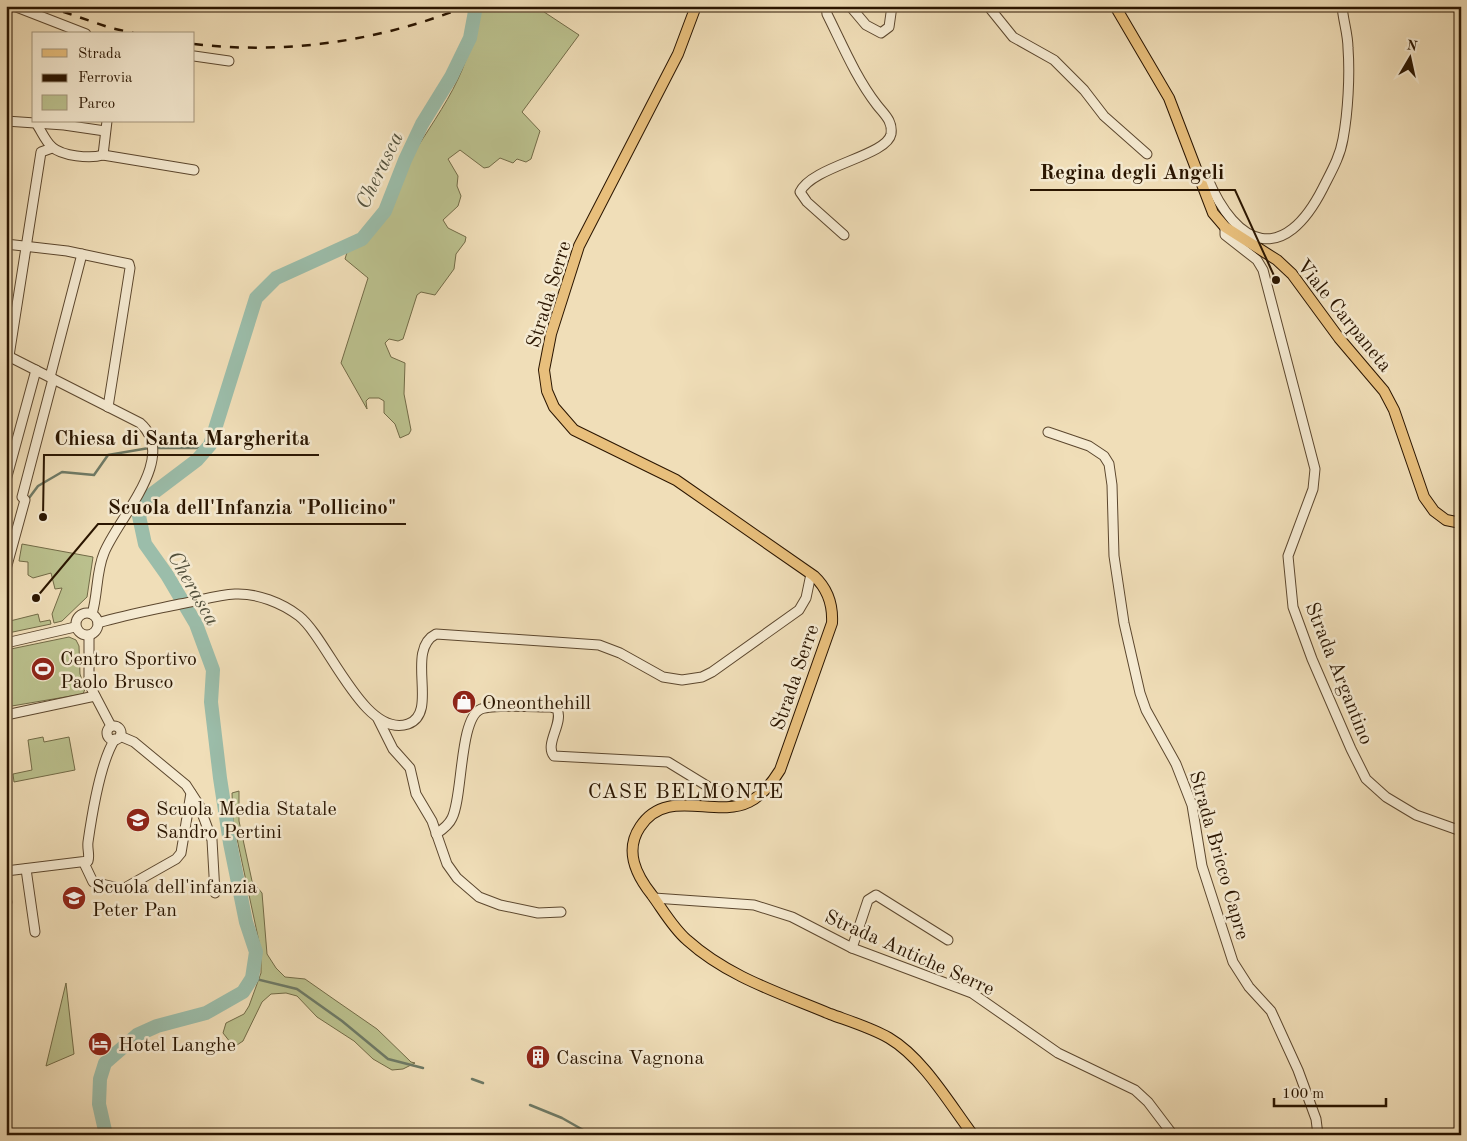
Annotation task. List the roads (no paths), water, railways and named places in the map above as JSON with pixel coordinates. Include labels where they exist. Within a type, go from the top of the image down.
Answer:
[{"type":"main road","name":"Strada Serre","points":[[696,6],[678,54],[579,246],[551,334],[544,370],[547,391],[554,407],[574,430],[676,480],[811,574],[823,586],[830,598],[833,614],[830,633],[780,770],[770,786],[750,801],[732,806],[679,805],[663,808],[650,815],[636,834],[632,856],[635,871],[685,939],[744,980],[888,1038],[910,1053],[973,1135]]},
{"type":"main road","name":"Viale Carpaneta","points":[[1115,6],[1169,98],[1213,213],[1225,227],[1277,260],[1292,274],[1339,338],[1384,391],[1394,410],[1424,497],[1434,511],[1446,520],[1461,523]]},
{"type":"street","points":[[14,6],[81,32]]},
{"type":"street","points":[[826,6],[828,14],[853,65],[876,104],[890,122],[891,128],[890,138],[884,146],[861,154],[807,182],[800,192],[807,202],[844,235]]},
{"type":"street","points":[[850,6],[866,25],[881,33],[889,27],[892,6]]},
{"type":"street","points":[[988,6],[1013,37],[1021,44],[1042,51],[1054,60],[1084,90],[1104,116],[1147,154]]},
{"type":"street","points":[[1196,172],[1207,177],[1217,201],[1227,216],[1261,238],[1281,238],[1303,222],[1337,160],[1344,139],[1348,48],[1342,6]]},
{"type":"street","points":[[195,56],[229,61]]},
{"type":"street","points":[[6,121],[64,125],[106,131]]},
{"type":"street","points":[[103,156],[107,122]]},
{"type":"street","points":[[40,123],[52,148]]},
{"type":"street","points":[[46,138],[64,125]]},
{"type":"street","points":[[98,623],[92,614],[103,555],[148,475],[153,448],[150,433],[140,423],[7,355],[28,246],[41,152],[52,148],[82,156],[103,156],[194,170]]},
{"type":"street","name":"Strada Argantino","points":[[1225,227],[1225,235],[1257,260],[1263,270],[1314,468],[1313,489],[1288,556],[1293,607],[1312,659],[1351,749],[1366,778],[1386,798],[1416,815],[1461,831]]},
{"type":"street","points":[[6,244],[127,262],[130,268],[108,407]]},
{"type":"street","points":[[6,569],[25,500],[22,497],[82,254]]},
{"type":"street","points":[[6,480],[36,370]]},
{"type":"street","name":"Strada Bricco Capre","points":[[1048,432],[1090,446],[1104,456],[1109,464],[1112,485],[1114,556],[1124,623],[1141,697],[1186,788],[1192,805],[1202,866],[1233,962],[1249,987],[1271,1011],[1298,1070],[1316,1119],[1318,1135]]},
{"type":"street","points":[[98,623],[199,600],[241,594],[267,600],[289,609],[308,624],[368,710],[378,719],[393,726],[410,724],[416,719],[422,704],[423,647],[426,641],[436,634],[589,644],[620,653],[663,677],[682,680],[702,677],[722,666],[799,610],[806,598],[811,574]]},
{"type":"street","points":[[75,627],[78,616],[85,613],[92,614]]},
{"type":"street","points":[[75,627],[82,635],[89,636],[95,632],[98,623]]},
{"type":"street","points":[[7,642],[75,627]]},
{"type":"street","points":[[84,863],[89,858],[88,844],[103,766],[109,749],[118,738],[119,728],[111,726],[95,696],[88,672],[89,636]]},
{"type":"street","points":[[6,715],[95,696]]},
{"type":"street","points":[[436,834],[452,820],[456,807],[464,745],[474,716],[478,710],[489,708],[550,707],[557,709],[559,716],[551,752],[554,756],[668,762],[712,789],[750,801]]},
{"type":"street","points":[[378,719],[387,740],[410,768],[416,794],[432,821],[447,864],[456,878],[479,897],[538,913],[561,912]]},
{"type":"street","points":[[118,738],[134,742],[152,756],[186,785],[200,806],[212,840],[215,893]]},
{"type":"street","points":[[84,863],[93,882],[123,889],[128,888],[176,859],[181,853],[191,793]]},
{"type":"street","points":[[6,871],[75,862],[84,863]]},
{"type":"street","points":[[26,869],[35,932]]},
{"type":"street","points":[[852,948],[868,900],[876,895],[948,940]]},
{"type":"street","name":"Strada Antiche Serre","points":[[654,898],[754,905],[792,917],[852,948],[972,994],[1058,1053],[1135,1090],[1154,1108],[1173,1135]]},
{"type":"waterway","name":"Cherasca","points":[[106,1135],[99,1104],[100,1079],[105,1063],[137,1035],[157,1026],[206,1013],[243,992],[252,978],[256,952],[246,922],[230,843],[220,778],[211,702],[213,670],[196,624],[167,575],[145,544],[139,516],[152,494],[197,460],[210,445],[256,298],[276,278],[362,239],[385,211],[405,160],[422,124],[451,77],[470,38],[476,6]]},
{"type":"waterway","points":[[29,498],[38,486],[62,472],[94,475],[108,455],[149,448]]},
{"type":"waterway","points":[[155,448],[207,448]]},
{"type":"waterway","points":[[252,978],[297,989],[342,1021],[388,1059],[423,1068]]},
{"type":"waterway","points":[[472,1079],[483,1083]]},
{"type":"waterway","points":[[530,1105],[562,1118],[592,1135]]},
{"type":"railway","points":[[46,6],[128,32]]},
{"type":"railway","points":[[195,44],[264,48],[333,42],[401,28],[467,6]]},
{"type":"place","name":"Regina degli Angeli","points":[[1276,280]]},
{"type":"place","name":"Chiesa di Santa Margherita","points":[[43,517]]},
{"type":"place","name":"Scuola dell'Infanzia \"Pollicino\"","points":[[36,598]]},
{"type":"place","name":"Centro Sportivo Paolo Brusco","points":[[43,669]]},
{"type":"place","name":"Oneonthehill","points":[[464,702]]},
{"type":"place","name":"Scuola Media Statale Sandro Pertini","points":[[138,820]]},
{"type":"place","name":"Scuola dell'infanzia Peter Pan","points":[[74,898]]},
{"type":"place","name":"Hotel Langhe","points":[[100,1044]]},
{"type":"place","name":"Cascina Vagnona","points":[[538,1057]]},
{"type":"district","name":"CASE BELMONTE","points":[[686,791]]}]
